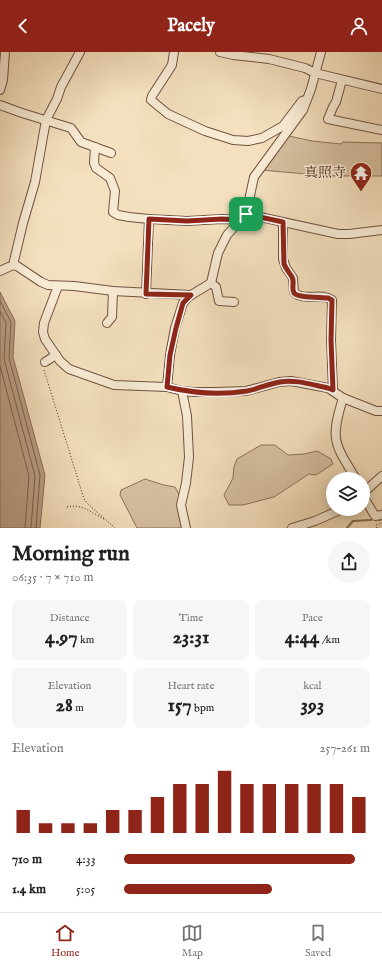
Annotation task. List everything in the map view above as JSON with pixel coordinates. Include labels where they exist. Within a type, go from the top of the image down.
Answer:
[{"type":"street","points":[[0,90],[3,80],[5,52]]},
{"type":"street","points":[[0,271],[13,264],[35,182],[46,120],[57,99],[61,87],[80,52]]},
{"type":"street","points":[[174,52],[172,65],[152,96],[151,100],[168,114],[205,131],[233,140],[248,141],[262,138],[283,126],[302,101],[307,99]]},
{"type":"street","points":[[220,52],[233,55],[269,58],[305,68],[315,73],[382,89]]},
{"type":"street","points":[[167,387],[170,355],[183,303],[191,295],[211,282],[218,253],[227,235],[244,217],[254,177],[303,110],[321,52]]},
{"type":"street","points":[[342,80],[336,102],[328,119],[382,130]]},
{"type":"street","points":[[0,105],[71,128],[81,142],[111,153]]},
{"type":"street","points":[[95,147],[94,163],[96,168],[110,178],[114,187],[113,212],[118,215],[149,219],[187,221],[244,217],[283,222],[338,234],[382,230]]},
{"type":"street","points":[[146,294],[149,219]]},
{"type":"street","points":[[283,222],[283,259],[286,268],[293,278],[294,292],[300,296],[326,298],[332,300],[331,340],[333,390]]},
{"type":"street","points":[[13,264],[40,282],[48,285],[74,286],[113,292],[191,295]]},
{"type":"street","points":[[211,282],[216,287],[218,301],[234,302]]},
{"type":"street","points":[[58,286],[44,323],[43,332],[45,339],[56,355],[69,369],[114,385],[167,387],[182,391],[246,391],[280,382],[291,381],[328,388],[343,398],[382,411]]},
{"type":"street","points":[[107,323],[112,316],[113,292]]},
{"type":"street","points":[[45,362],[56,355]]},
{"type":"street","points":[[182,391],[190,457],[181,504],[186,528]]},
{"type":"street","points":[[343,398],[336,423],[335,440],[352,472]]},
{"type":"street","points":[[370,487],[382,476]]},
{"type":"street","points":[[370,507],[375,516],[382,515]]},
{"type":"street","points":[[292,528],[326,516]]},
{"type":"path","points":[[45,362],[43,368],[84,499],[115,528]]},
{"type":"path","points":[[67,507],[73,505],[84,508],[106,521]]},
{"type":"path","points":[[377,528],[376,525],[382,523]]},
{"type":"shaded area","points":[[289,136],[312,141],[341,144],[343,142],[382,143],[382,176],[329,176],[261,170]]},
{"type":"shaded area","points":[[261,445],[275,445],[288,455],[317,451],[331,459],[333,464],[316,475],[309,474],[274,497],[243,505],[229,505],[224,495],[233,478],[234,467],[237,459]]},
{"type":"shaded area","points":[[145,479],[175,487],[180,496],[180,520],[182,528],[137,528],[120,495],[121,490]]},
{"type":"water","points":[[0,292],[15,321],[13,357],[45,475],[40,528],[0,528]]},
{"type":"waterway","points":[[347,528],[353,521],[371,520]]},
{"type":"place","name":"真照寺","points":[[361,192]]},
{"type":"route","points":[[246,214],[283,222],[283,259],[289,274],[293,278],[293,290],[295,294],[300,296],[328,298],[332,300],[331,340],[333,390],[291,381],[280,382],[246,391],[194,392],[182,391],[167,387],[170,355],[176,328],[183,303],[191,295],[146,294],[148,278],[149,219],[187,221],[222,219],[242,220],[246,214]]}]
